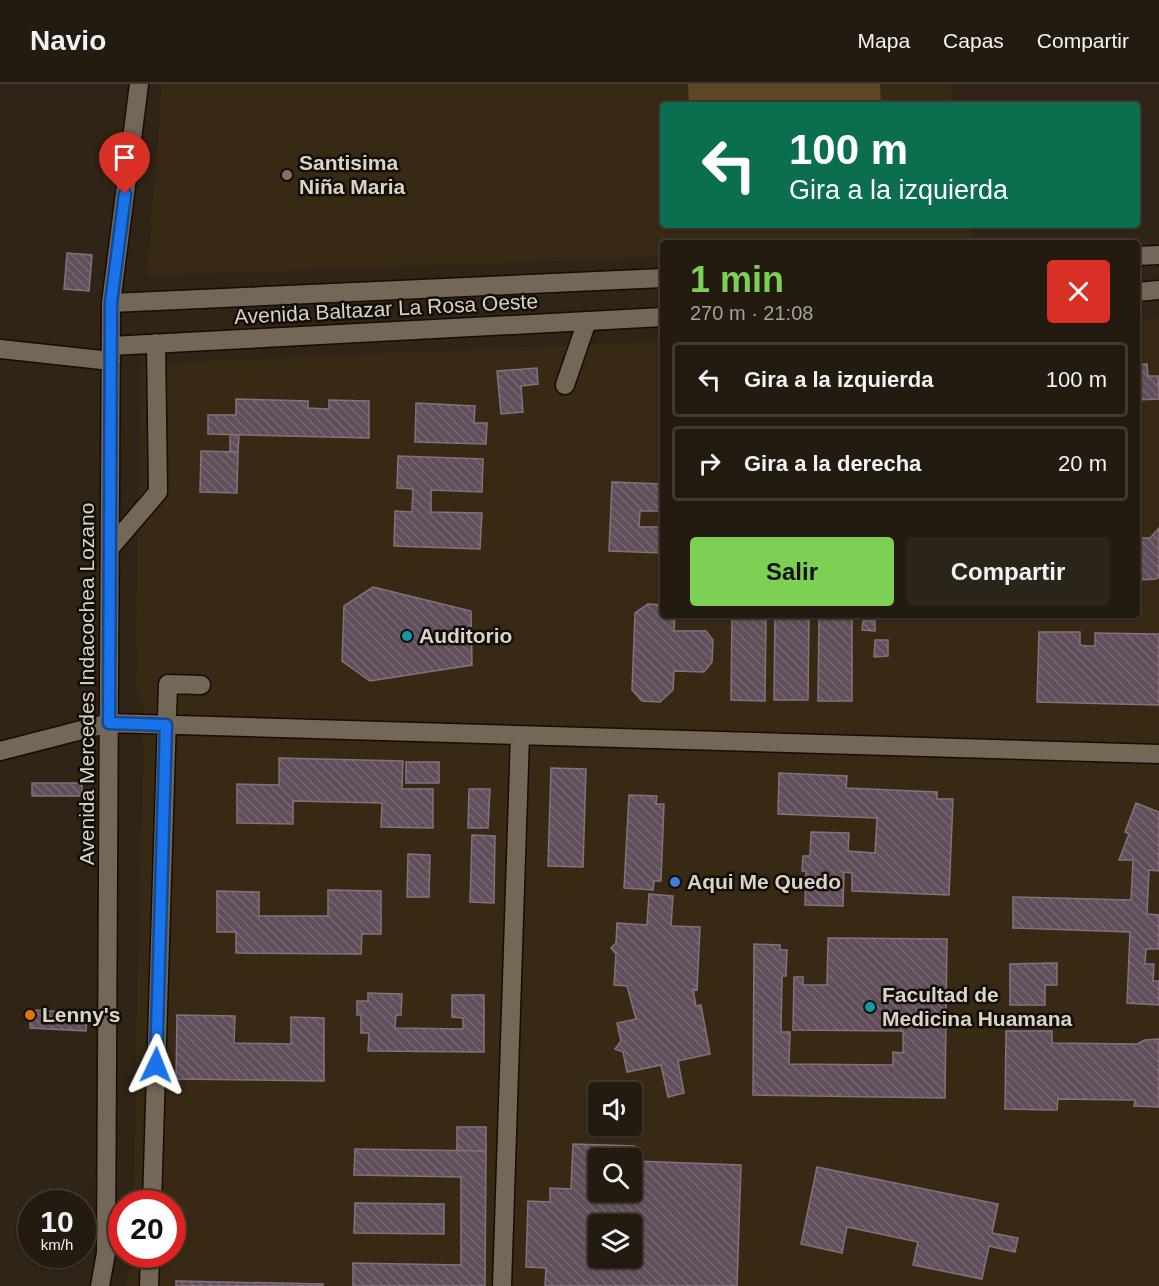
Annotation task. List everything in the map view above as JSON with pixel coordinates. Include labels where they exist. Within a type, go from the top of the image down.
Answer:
[{"type":"street","name":"Avenida Mercedes Indacochea Lozano","points":[[100,1286],[106,1253],[111,303],[139,84]]},
{"type":"street","points":[[1140,256],[1159,255]]},
{"type":"street","name":"Avenida Baltazar La Rosa Oeste","points":[[111,303],[660,278]]},
{"type":"street","points":[[1140,291],[1159,290]]},
{"type":"street","name":"Avenida Baltazar La Rosa Oeste","points":[[0,349],[111,353],[156,343],[660,316]]},
{"type":"street","points":[[565,385],[587,321]]},
{"type":"street","points":[[110,548],[158,492],[156,343]]},
{"type":"street","points":[[152,1190],[168,684],[201,685]]},
{"type":"street","points":[[0,752],[109,723],[1159,754]]},
{"type":"street","points":[[502,1286],[520,735]]},
{"type":"street","points":[[149,1286],[150,1268]]},
{"type":"shaded area","points":[[162,84],[950,84],[953,102],[660,102],[660,228],[971,228],[973,240],[660,240],[660,257],[147,276]]},
{"type":"shaded area","points":[[688,84],[880,84],[881,102],[689,102]]},
{"type":"shaded area","points":[[1159,318],[1159,1286],[127,1286],[129,1268],[186,1268],[186,1190],[133,1190],[144,707],[136,689],[140,364],[660,341],[660,618],[1140,618],[1140,319]]},
{"type":"building","points":[[67,253],[92,255],[89,291],[64,289]]},
{"type":"building","points":[[1147,364],[1148,376],[1158,376],[1159,399],[1140,400],[1140,365]]},
{"type":"building","points":[[537,368],[538,384],[521,386],[523,412],[501,414],[497,371]]},
{"type":"building","points":[[236,399],[308,401],[308,408],[329,409],[329,400],[369,401],[369,438],[208,434],[208,415],[236,415]]},
{"type":"building","points":[[416,403],[475,406],[474,423],[487,423],[486,444],[415,442]]},
{"type":"building","points":[[230,435],[239,435],[238,452],[230,452]]},
{"type":"building","points":[[201,451],[238,452],[237,493],[200,492]]},
{"type":"building","points":[[398,456],[483,459],[482,492],[431,490],[431,512],[482,513],[480,549],[394,546],[395,511],[412,512],[413,489],[397,488]]},
{"type":"building","points":[[612,482],[660,484],[660,511],[640,511],[639,527],[660,527],[660,553],[609,551]]},
{"type":"building","points":[[1159,528],[1159,577],[1140,580],[1140,538],[1150,538]]},
{"type":"building","name":"Auditorio","points":[[373,587],[471,611],[472,665],[370,681],[342,661],[344,606]]},
{"type":"building","points":[[648,604],[660,605],[660,618],[675,618],[674,631],[706,631],[713,640],[712,662],[704,672],[674,671],[673,690],[660,702],[642,701],[632,690],[635,613]]},
{"type":"building","points":[[732,618],[766,618],[765,701],[731,700]]},
{"type":"building","points":[[775,618],[809,618],[808,700],[774,700]]},
{"type":"building","points":[[819,618],[852,618],[852,701],[818,701]]},
{"type":"building","points":[[863,621],[875,621],[875,631],[862,630]]},
{"type":"building","points":[[1039,632],[1080,632],[1080,645],[1087,646],[1095,646],[1095,633],[1159,634],[1159,705],[1037,702]]},
{"type":"building","points":[[875,640],[888,640],[888,656],[874,657]]},
{"type":"building","points":[[279,758],[403,761],[402,789],[433,789],[433,828],[381,827],[382,803],[293,801],[293,824],[237,823],[237,784],[279,785]]},
{"type":"building","points":[[406,762],[439,762],[439,783],[406,783]]},
{"type":"building","points":[[551,768],[586,769],[583,867],[548,866]]},
{"type":"building","points":[[779,773],[847,776],[846,788],[937,792],[937,799],[953,799],[949,895],[852,891],[852,873],[844,872],[843,906],[805,905],[806,871],[802,871],[803,856],[810,856],[811,832],[849,833],[848,851],[875,853],[877,818],[778,814]]},
{"type":"building","points":[[32,783],[82,783],[82,796],[32,796]]},
{"type":"building","points":[[469,789],[490,789],[488,828],[468,828]]},
{"type":"building","points":[[629,795],[657,796],[656,804],[664,804],[661,881],[654,881],[653,890],[624,888]]},
{"type":"building","points":[[1136,803],[1159,812],[1159,871],[1149,870],[1147,914],[1159,915],[1159,949],[1146,949],[1145,964],[1154,964],[1153,981],[1159,981],[1159,1005],[1127,1003],[1130,932],[1013,928],[1013,897],[1131,900],[1133,860],[1119,860],[1129,834],[1125,832]]},
{"type":"building","points":[[472,835],[495,836],[494,903],[470,902]]},
{"type":"building","points":[[408,854],[430,855],[429,897],[407,897]]},
{"type":"building","points":[[328,890],[381,891],[381,934],[362,934],[361,954],[236,953],[236,932],[217,932],[217,891],[259,892],[259,916],[328,916]]},
{"type":"building","points":[[649,894],[673,896],[671,926],[700,927],[697,990],[693,989],[696,1006],[701,1005],[710,1054],[678,1061],[684,1093],[668,1097],[661,1065],[627,1072],[623,1052],[615,1049],[621,1041],[617,1023],[636,1019],[627,986],[614,985],[616,954],[611,948],[616,943],[617,923],[647,925]]},
{"type":"building","name":"Facultad de Medicina Huamana","points":[[828,938],[947,939],[945,1098],[753,1095],[754,944],[780,945],[780,950],[787,950],[786,976],[782,976],[781,1032],[790,1032],[789,1064],[893,1065],[893,1052],[903,1053],[903,1031],[793,1030],[794,977],[803,977],[803,985],[827,985]]},
{"type":"building","points":[[1057,963],[1057,985],[1045,985],[1045,1005],[1010,1005],[1010,964]]},
{"type":"building","points":[[368,993],[402,994],[401,1015],[396,1015],[395,1028],[463,1029],[463,1018],[452,1017],[452,995],[484,995],[484,1052],[368,1051],[369,1033],[361,1033],[361,1015],[357,1015],[357,1001],[368,1001]]},
{"type":"building","points":[[31,1010],[87,1013],[86,1031],[30,1028]]},
{"type":"building","points":[[177,1015],[235,1016],[234,1043],[291,1044],[291,1017],[324,1018],[324,1081],[176,1079]]},
{"type":"building","points":[[1006,1031],[1052,1031],[1052,1043],[1137,1044],[1145,1040],[1159,1039],[1159,1107],[1134,1106],[1135,1100],[1058,1099],[1057,1110],[1005,1109]]},
{"type":"building","points":[[457,1127],[486,1127],[486,1151],[457,1151]]},
{"type":"building","points":[[573,1144],[635,1146],[635,1148],[588,1148],[588,1202],[642,1202],[642,1161],[741,1165],[737,1286],[545,1286],[546,1268],[526,1267],[528,1201],[550,1202],[550,1188],[571,1189]]},
{"type":"building","points":[[355,1149],[486,1151],[485,1286],[353,1286],[353,1263],[461,1265],[461,1177],[354,1175]]},
{"type":"building","points":[[817,1167],[998,1204],[992,1233],[1018,1238],[1015,1252],[989,1246],[982,1279],[913,1265],[918,1242],[847,1227],[842,1253],[801,1244]]},
{"type":"building","points":[[355,1203],[444,1204],[444,1234],[354,1233]]},
{"type":"building","points":[[176,1281],[323,1284],[323,1286],[176,1286]]},
{"type":"place","name":"Santisima Niña Maria","points":[[287,175]]},
{"type":"place","name":"Auditorio","points":[[407,636]]},
{"type":"place","name":"Aqui Me Quedo","points":[[675,882]]},
{"type":"place","name":"Facultad de Medicina Huamana","points":[[870,1007]]},
{"type":"place","name":"Lenny's","points":[[30,1015]]},
{"type":"route","points":[[125,194],[111,303],[109,723],[166,725],[156,1065]]}]
